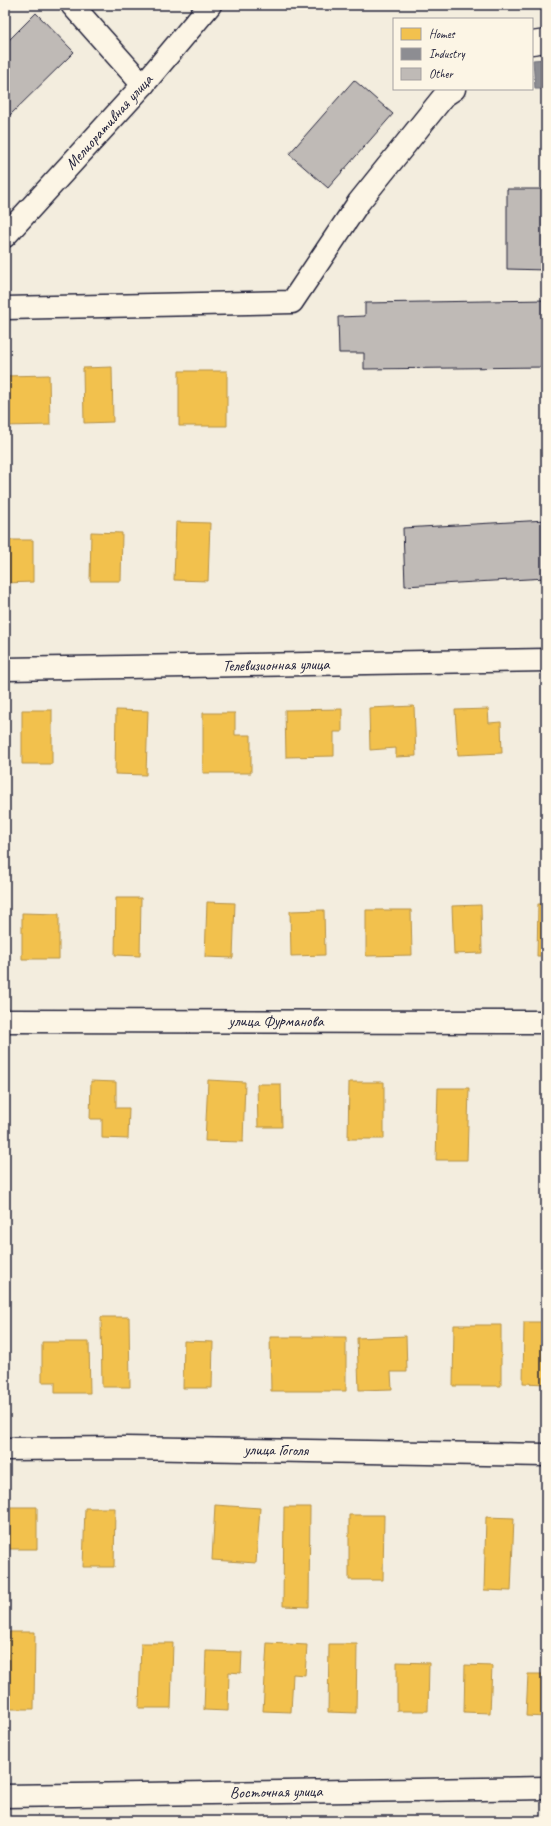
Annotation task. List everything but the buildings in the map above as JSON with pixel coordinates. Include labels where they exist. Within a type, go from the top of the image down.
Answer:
[{"type":"street","points":[[72,5],[143,85]]},
{"type":"street","name":"Мелиоративная улица","points":[[5,236],[143,85],[210,5]]},
{"type":"street","points":[[533,43],[546,42]]},
{"type":"street","points":[[5,308],[292,302],[359,202],[445,95],[452,90]]},
{"type":"street","name":"Телевизионная улица","points":[[5,670],[546,660]]},
{"type":"street","name":"улица Фурманова","points":[[5,1021],[546,1022]]},
{"type":"street","name":"улица Гоголя","points":[[5,1449],[125,1448],[546,1455]]},
{"type":"street","name":"Восточная улица","points":[[5,1796],[546,1788]]}]
